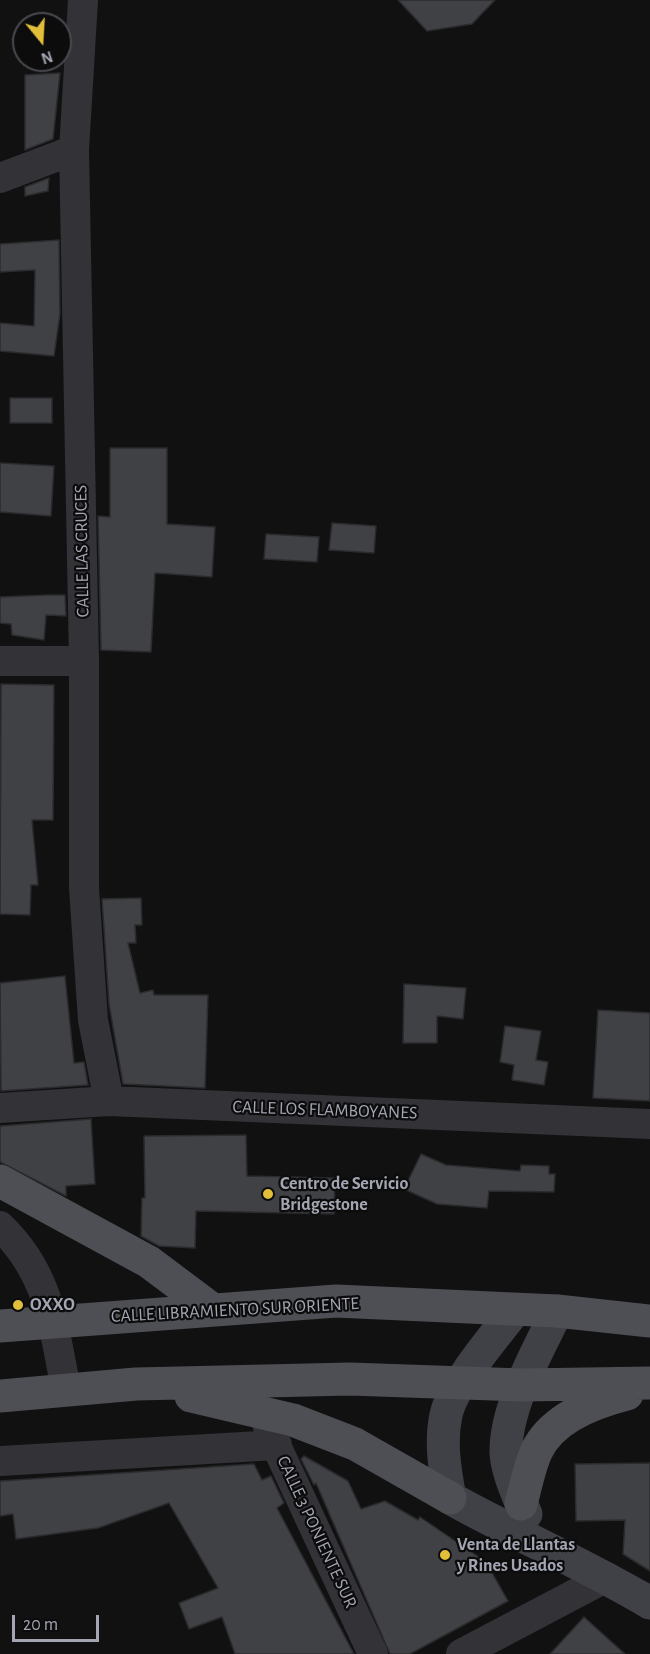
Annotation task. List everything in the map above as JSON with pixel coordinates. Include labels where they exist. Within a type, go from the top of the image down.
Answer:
[{"type":"main road","points":[[0,1181],[149,1262],[213,1310]]},
{"type":"main road","name":"CALLE LIBRAMIENTO SUR ORIENTE","points":[[0,1326],[336,1301],[514,1311],[557,1311],[650,1321]]},
{"type":"main road","points":[[0,1396],[136,1384],[350,1379],[522,1386],[650,1383]]},
{"type":"main road","points":[[136,1384],[258,1410],[355,1444],[450,1498]]},
{"type":"main road","points":[[521,1504],[538,1448],[554,1429],[594,1403],[650,1389]]},
{"type":"street","name":"CALLE LAS CRUCES","points":[[83,0],[74,150],[84,661],[84,888],[93,1020],[109,1101]]},
{"type":"street","points":[[0,178],[74,150]]},
{"type":"street","points":[[0,661],[84,661]]},
{"type":"street","name":"CALLE LOS FLAMBOYANES","points":[[0,1108],[109,1101],[650,1124]]},
{"type":"street","points":[[0,1226],[15,1240],[37,1271],[53,1321],[66,1389]]},
{"type":"street","points":[[514,1311],[462,1382],[446,1414],[443,1462],[450,1498],[607,1577],[650,1603]]},
{"type":"street","points":[[538,1544],[521,1504],[506,1454],[510,1423],[522,1386],[557,1311]]},
{"type":"street","name":"CALLE 3 PONIENTE SUR","points":[[258,1410],[277,1445],[374,1654]]},
{"type":"street","points":[[0,1461],[277,1445]]},
{"type":"street","points":[[461,1654],[607,1577]]},
{"type":"building","points":[[398,0],[495,0],[472,24],[427,31]]},
{"type":"building","points":[[60,73],[53,139],[25,150],[25,75]]},
{"type":"building","points":[[49,178],[48,191],[25,196],[25,187]]},
{"type":"building","points":[[59,240],[60,314],[54,356],[0,351],[0,323],[34,326],[35,270],[0,272],[0,244]]},
{"type":"building","points":[[10,398],[52,398],[52,423],[10,423]]},
{"type":"building","points":[[110,448],[167,448],[167,524],[215,527],[212,577],[155,573],[151,652],[101,650],[98,516],[110,517]]},
{"type":"building","points":[[0,463],[54,466],[51,516],[0,512]]},
{"type":"building","points":[[332,523],[376,526],[374,553],[329,550]]},
{"type":"building","points":[[266,534],[319,537],[317,562],[264,559]]},
{"type":"building","points":[[65,595],[66,616],[46,615],[44,640],[12,635],[11,624],[0,623],[0,597]]},
{"type":"building","points":[[1,684],[54,685],[53,820],[32,820],[38,885],[31,885],[30,915],[0,914]]},
{"type":"building","points":[[141,898],[142,925],[135,925],[136,943],[128,943],[140,993],[153,990],[154,995],[208,995],[205,1088],[123,1084],[109,1004],[102,899]]},
{"type":"building","points":[[65,976],[74,1063],[84,1062],[88,1085],[1,1091],[0,983]]},
{"type":"building","points":[[404,984],[466,988],[463,1019],[437,1016],[437,1043],[403,1043]]},
{"type":"building","points":[[598,1010],[650,1013],[650,1101],[593,1098]]},
{"type":"building","points":[[505,1026],[541,1031],[536,1060],[548,1062],[544,1085],[512,1080],[514,1065],[500,1062]]},
{"type":"building","points":[[91,1119],[95,1184],[66,1186],[66,1196],[0,1162],[0,1126]]},
{"type":"building","points":[[246,1135],[247,1176],[335,1178],[334,1214],[196,1211],[195,1248],[159,1246],[141,1236],[142,1198],[145,1198],[144,1136]]},
{"type":"building","points":[[421,1154],[446,1165],[520,1171],[521,1165],[549,1166],[549,1174],[555,1174],[554,1192],[489,1191],[487,1208],[437,1204],[404,1189]]},
{"type":"building","points":[[304,1456],[348,1481],[361,1509],[385,1501],[418,1520],[420,1517],[486,1562],[508,1601],[410,1654],[390,1654],[316,1483],[314,1485],[301,1459]]},
{"type":"building","points":[[650,1463],[650,1571],[623,1554],[625,1520],[576,1521],[575,1464]]},
{"type":"building","points":[[254,1464],[262,1480],[271,1476],[284,1503],[277,1508],[354,1654],[235,1654],[222,1617],[189,1629],[179,1603],[218,1588],[169,1503],[98,1528],[16,1539],[13,1514],[0,1516],[0,1481]]},
{"type":"building","points":[[584,1617],[625,1654],[550,1654]]},
{"type":"place","name":"Centro de Servicio Bridgestone","points":[[268,1194]]},
{"type":"place","name":"OXXO","points":[[18,1305]]},
{"type":"place","name":"Venta de Llantas y Rines Usados","points":[[445,1555]]}]
